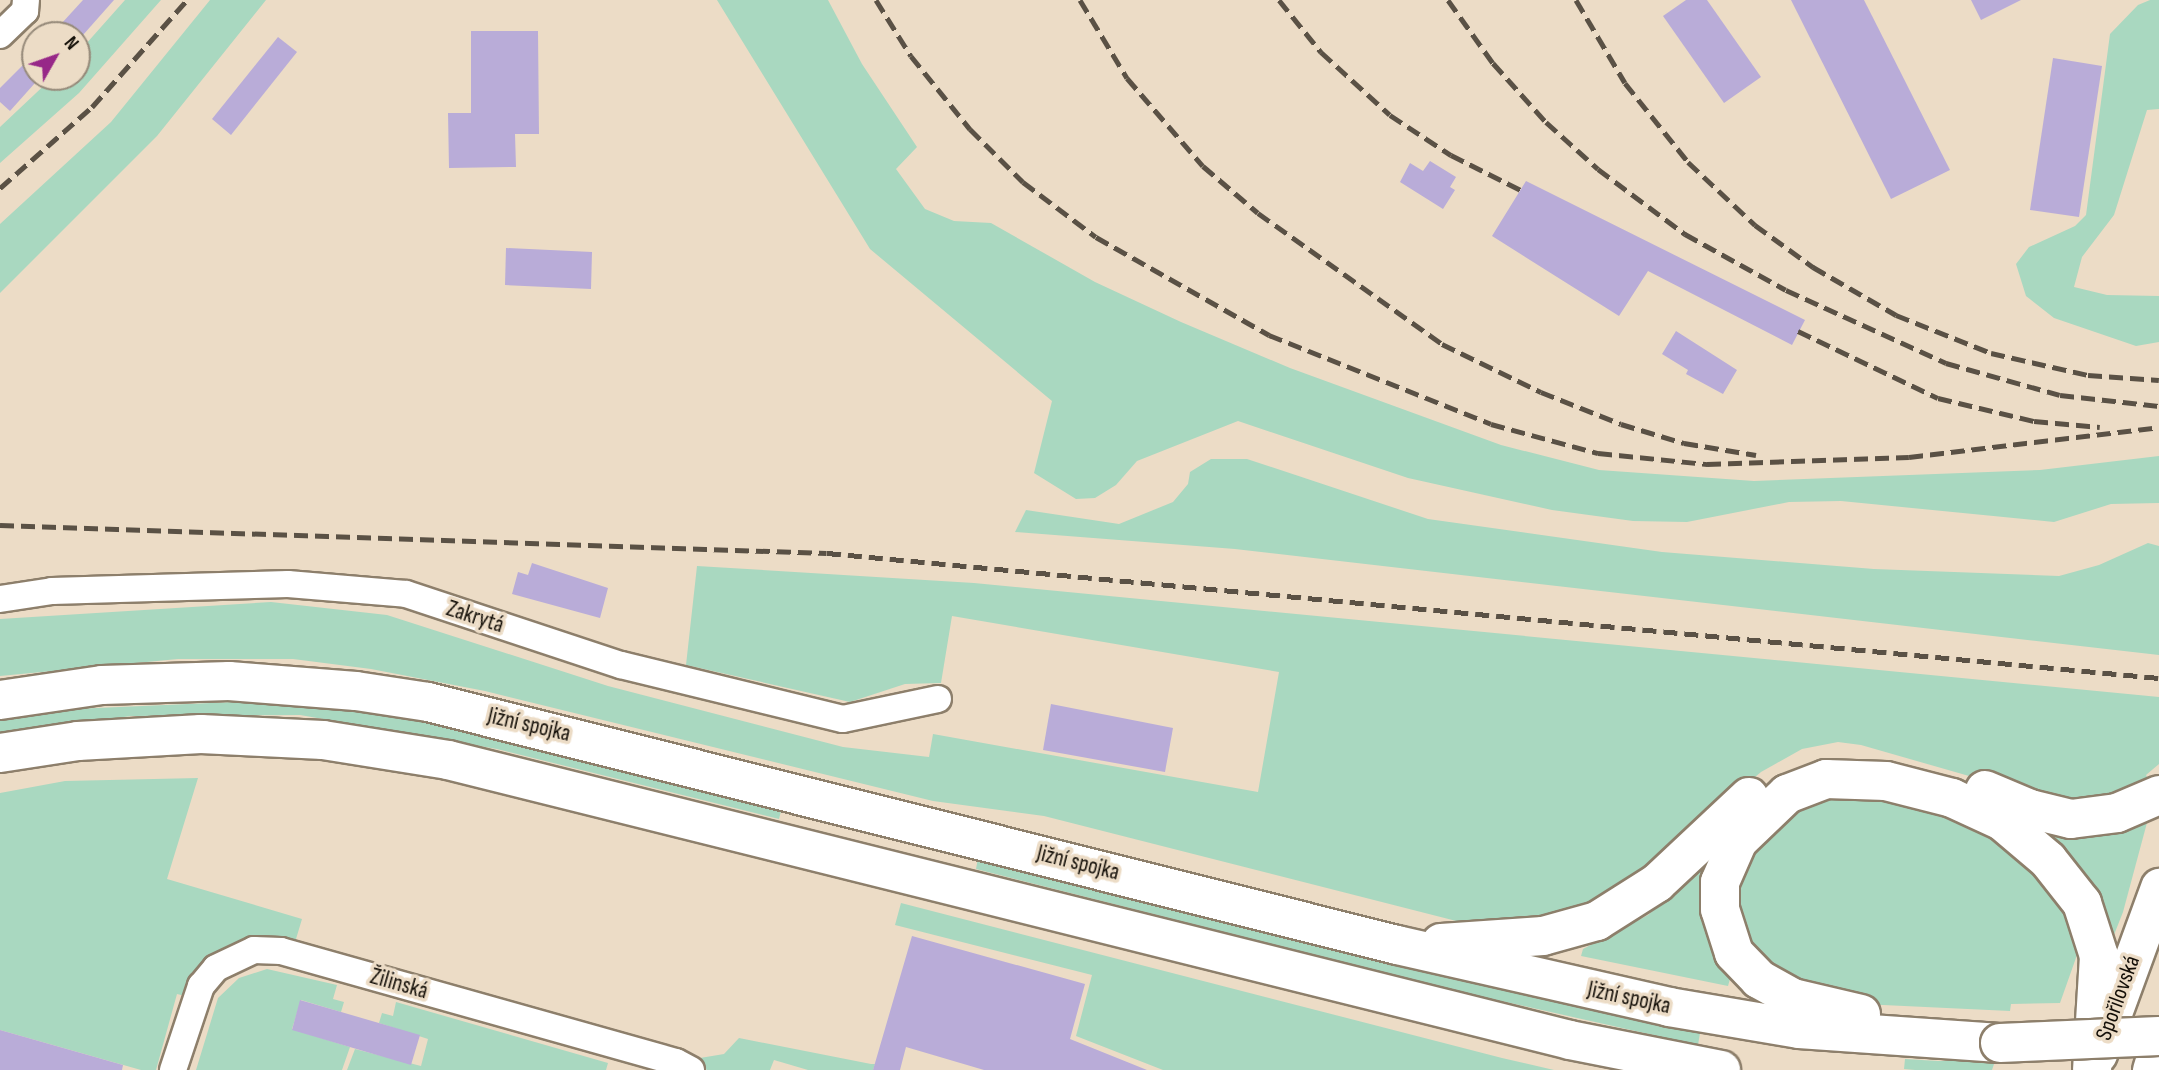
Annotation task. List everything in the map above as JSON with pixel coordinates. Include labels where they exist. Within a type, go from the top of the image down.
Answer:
[{"type":"highway","name":"Jižní spojka","points":[[0,700],[102,685],[229,681],[356,691],[428,702],[1397,945],[1733,1019],[1866,1036],[2000,1043],[2159,1036]]},
{"type":"highway","points":[[0,753],[78,741],[201,734],[323,740],[448,760],[1570,1040],[1721,1070]]},
{"type":"highway","points":[[1397,945],[1543,936],[1597,921],[1657,883],[1760,787],[1799,763],[1825,756],[1867,757],[1926,770],[2029,809],[2071,819],[2117,813],[2159,795]]},
{"type":"highway","points":[[2000,1043],[1810,1003],[1759,979],[1734,953],[1720,909],[1720,882],[1738,841],[1787,794],[1843,777],[1934,792],[2002,821],[2056,869],[2089,918],[2100,967],[2093,1069]]},
{"type":"main road","name":"Spořilovská","points":[[2093,1069],[2159,887]]},
{"type":"main road","points":[[2151,1070],[2159,1044]]},
{"type":"street","points":[[0,35],[24,11],[26,0]]},
{"type":"street","name":"Zakrytá","points":[[0,599],[52,590],[288,584],[405,594],[621,665],[843,719],[938,699]]},
{"type":"street","name":"Žilinská","points":[[173,1070],[201,986],[216,968],[254,950],[281,951],[676,1062],[691,1070]]},
{"type":"green space","points":[[125,0],[161,0],[91,79],[91,38]]},
{"type":"green space","points":[[210,0],[266,0],[157,136],[0,293],[0,224],[111,122]]},
{"type":"green space","points":[[717,0],[828,0],[862,64],[917,147],[896,169],[925,209],[954,221],[991,223],[1095,282],[1181,322],[1290,368],[1501,445],[1599,470],[1754,481],[2040,470],[2159,456],[2159,503],[2111,504],[2054,522],[1841,501],[1789,502],[1687,522],[1633,521],[1552,510],[1408,478],[1238,421],[1137,461],[1116,485],[1095,498],[1076,499],[1034,473],[1052,401],[870,249]]},
{"type":"green space","points":[[2159,0],[2159,109],[2147,110],[2114,215],[2082,257],[2074,287],[2107,295],[2159,296],[2159,342],[2136,346],[2054,318],[2026,296],[2016,264],[2029,247],[2075,226],[2086,215],[2110,34],[2138,5]]},
{"type":"green space","points":[[38,91],[81,91],[0,163],[0,127]]},
{"type":"green space","points":[[1211,459],[1247,459],[1428,519],[1662,552],[1874,569],[2059,576],[2099,565],[2148,543],[2159,546],[2159,655],[1235,549],[1015,532],[1026,510],[1119,524],[1173,502],[1188,484],[1190,472]]},
{"type":"green space","points":[[697,566],[974,583],[2159,697],[2159,764],[2146,775],[2150,783],[2090,803],[1990,782],[1861,745],[1838,742],[1802,749],[1761,772],[1598,910],[1472,925],[1044,816],[933,801],[485,691],[371,669],[293,659],[178,659],[0,676],[0,619],[271,602],[387,615],[608,686],[843,747],[929,757],[933,734],[1258,792],[1279,672],[952,616],[941,683],[905,684],[850,702],[686,665]]},
{"type":"green space","points":[[257,701],[389,715],[500,737],[782,807],[779,819],[497,749],[300,715],[132,716],[0,732],[0,720],[74,709]]},
{"type":"green space","points":[[198,778],[167,879],[302,919],[296,939],[244,941],[197,970],[185,996],[177,994],[156,1070],[141,1070],[0,1030],[0,793],[65,781]]},
{"type":"green space","points":[[1857,792],[1985,825],[2061,893],[2086,954],[2077,955],[2060,1003],[2011,1004],[2010,1011],[1862,1004],[1811,992],[1755,954],[1736,898],[1743,859],[1800,803]]},
{"type":"green space","points":[[2148,819],[2123,912],[2110,945],[2052,837]]},
{"type":"green space","points":[[978,858],[1455,978],[1700,1033],[1698,1045],[1452,990],[976,869]]},
{"type":"green space","points":[[1705,865],[1718,948],[1730,979],[1728,986],[1581,956],[1583,949],[1648,915]]},
{"type":"green space","points":[[901,903],[1554,1070],[1163,1070],[1076,1036],[1092,975],[895,925]]},
{"type":"green space","points":[[267,969],[337,985],[333,999],[344,1002],[341,1012],[301,1000],[292,1029],[350,1047],[342,1070],[196,1070],[218,998],[239,978]]},
{"type":"green space","points":[[396,1002],[608,1063],[606,1070],[347,1070],[355,1049],[421,1066],[428,1039],[379,1023],[382,1013],[393,1016]]},
{"type":"green space","points":[[739,1038],[875,1064],[873,1070],[808,1070],[774,1060],[770,1070],[707,1070],[694,1059],[724,1054]]},
{"type":"green space","points":[[1905,1059],[1995,1061],[1992,1070],[1915,1070],[1904,1069]]},
{"type":"building","points":[[83,0],[114,0],[91,26],[91,21],[64,21]]},
{"type":"building","points":[[1686,0],[1707,0],[1761,77],[1724,103],[1663,16]]},
{"type":"building","points":[[1791,0],[1864,0],[1950,170],[1891,199]]},
{"type":"building","points":[[1971,0],[2021,0],[1981,20]]},
{"type":"building","points":[[471,31],[538,31],[539,134],[515,134],[516,167],[449,168],[448,113],[471,113]]},
{"type":"building","points":[[278,37],[297,52],[231,135],[212,119]]},
{"type":"building","points":[[2053,58],[2102,66],[2079,217],[2030,210]]},
{"type":"building","points":[[21,67],[21,91],[28,91],[10,111],[0,102],[0,88]]},
{"type":"building","points":[[1430,161],[1456,177],[1450,187],[1455,190],[1443,209],[1400,182],[1410,163],[1423,171]]},
{"type":"building","points":[[1526,181],[1805,320],[1792,345],[1648,271],[1619,316],[1492,236]]},
{"type":"building","points":[[506,248],[592,252],[591,289],[505,285]]},
{"type":"building","points":[[1676,331],[1737,370],[1723,394],[1686,374],[1688,370],[1662,354]]},
{"type":"building","points":[[532,563],[608,588],[600,618],[512,594],[518,572],[528,575]]},
{"type":"building","points":[[1051,704],[1173,728],[1165,772],[1043,750]]},
{"type":"building","points":[[912,936],[1085,984],[1070,1039],[1147,1070],[984,1070],[906,1047],[900,1070],[873,1070]]},
{"type":"building","points":[[300,1000],[420,1035],[411,1065],[292,1030]]},
{"type":"building","points":[[0,1030],[123,1065],[122,1070],[0,1070]]},
{"type":"railway","points":[[0,188],[92,107],[187,0]]},
{"type":"railway","points":[[876,0],[911,56],[970,129],[1023,182],[1096,237],[1269,335],[1491,424],[1598,453],[1707,464],[1909,457],[2159,427]]},
{"type":"railway","points":[[1080,0],[1127,78],[1203,166],[1258,213],[1442,344],[1541,392],[1621,424],[1684,443],[1756,455]]},
{"type":"railway","points":[[1279,0],[1321,52],[1390,115],[1451,155],[1521,190]]},
{"type":"railway","points":[[1448,0],[1493,63],[1546,122],[1598,169],[1685,234],[1786,290],[1946,363],[2060,395],[2159,406]]},
{"type":"railway","points":[[1576,0],[1625,83],[1688,162],[1755,225],[1813,267],[1896,315],[1991,353],[2088,375],[2159,380]]},
{"type":"railway","points":[[1798,331],[1938,398],[2034,421],[2100,427]]},
{"type":"railway","points":[[0,525],[827,553],[2159,678]]}]
